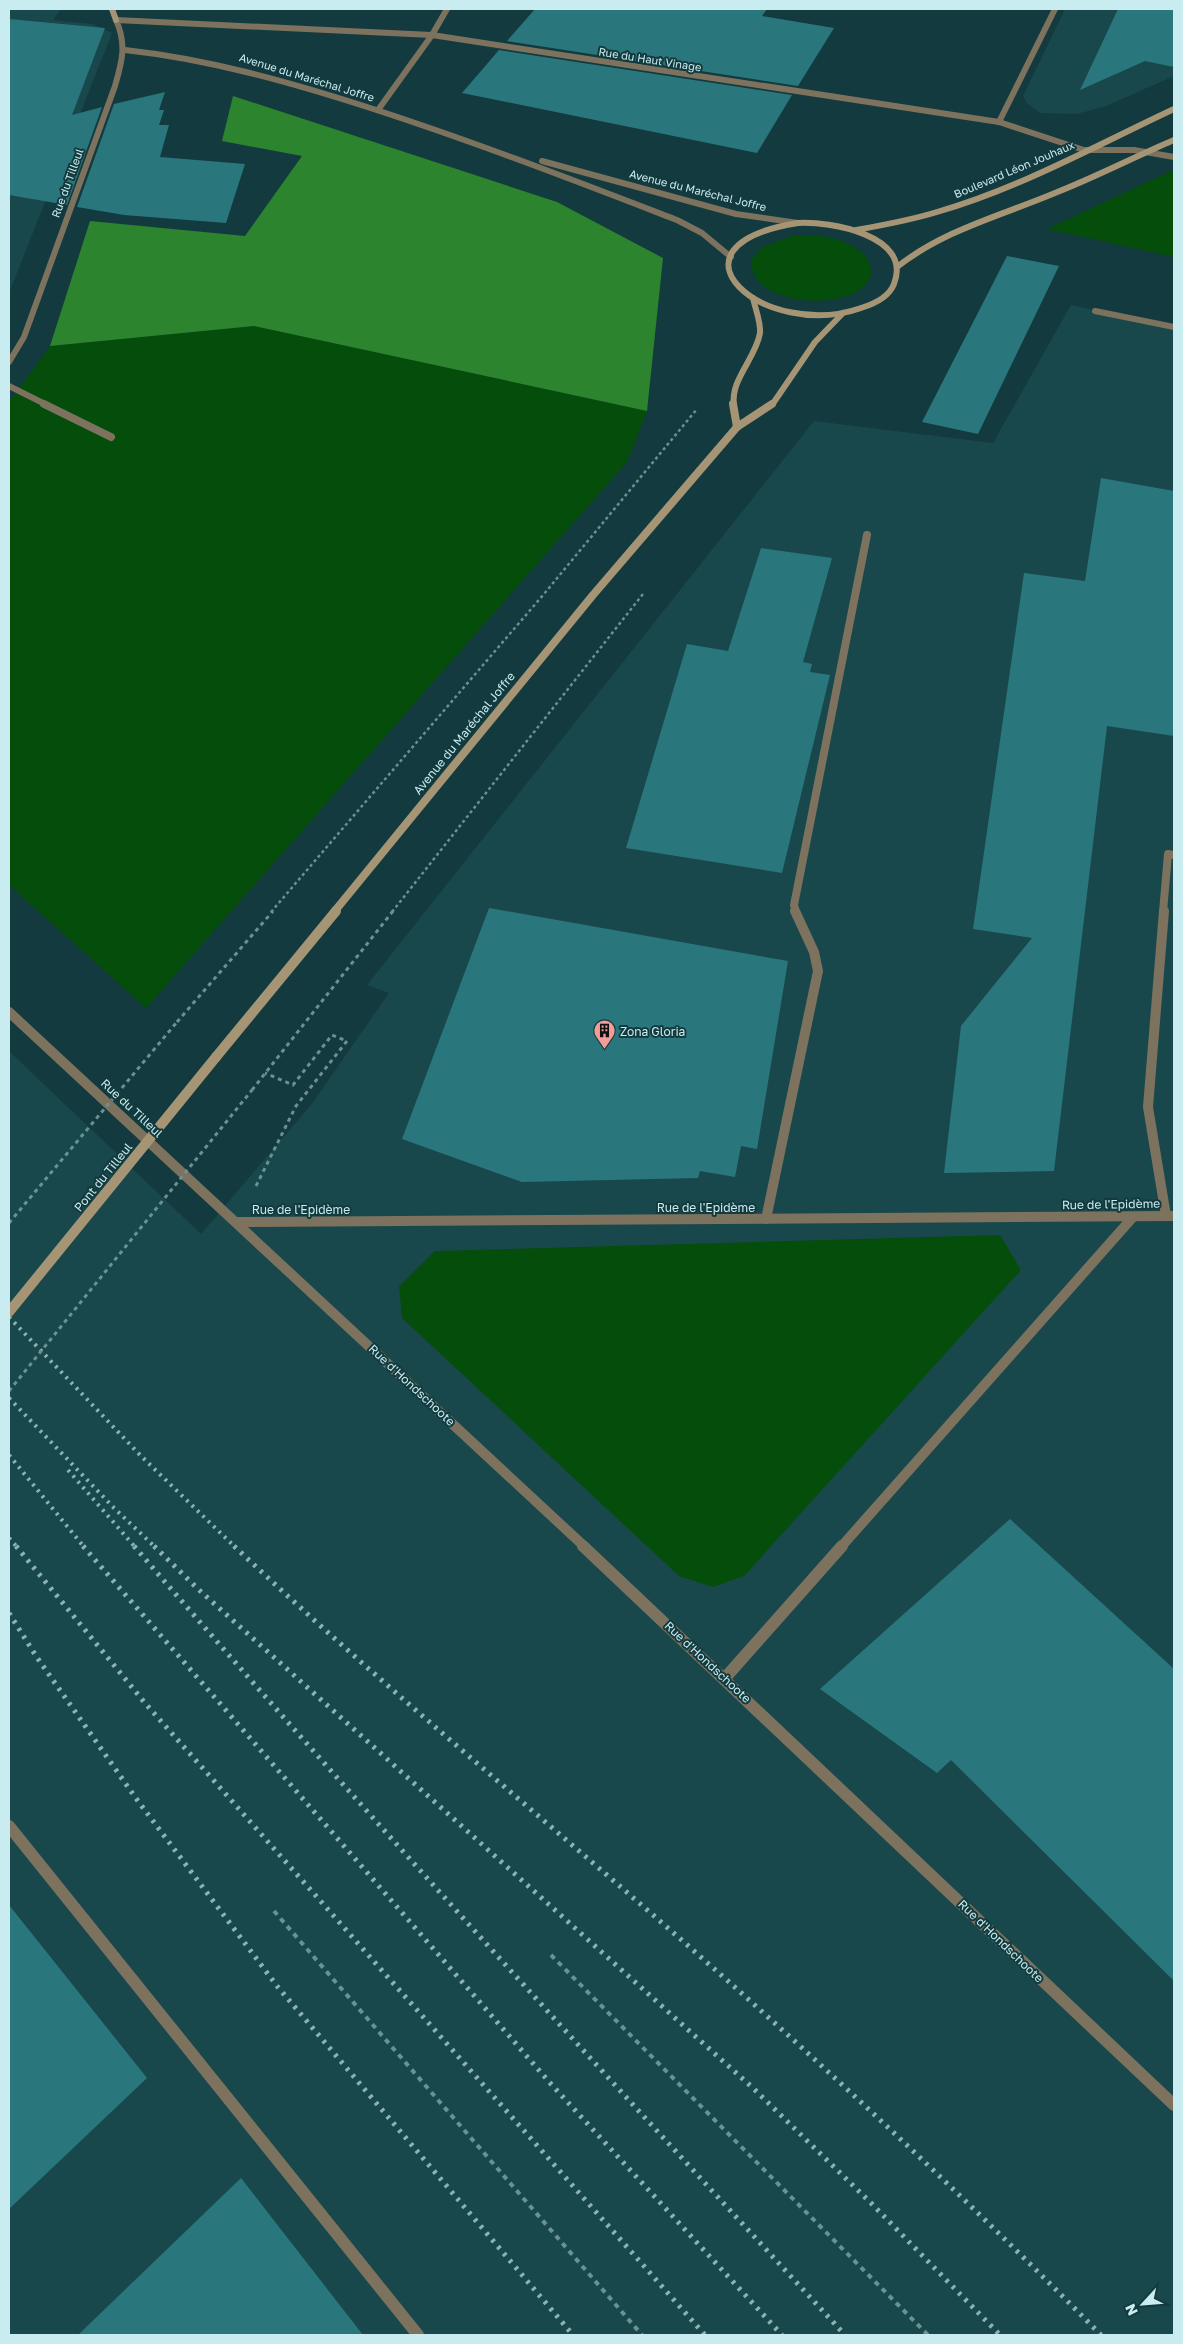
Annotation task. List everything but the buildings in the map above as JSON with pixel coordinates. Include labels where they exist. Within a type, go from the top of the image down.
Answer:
[{"type":"main road","points":[[112,9],[116,20]]},
{"type":"main road","name":"Boulevard Léon Jouhaux","points":[[856,230],[888,226],[981,196],[1174,109]]},
{"type":"main road","points":[[897,267],[916,251],[942,237],[1055,193],[1174,140]]},
{"type":"main road","points":[[798,223],[834,225],[856,230],[884,246],[895,260],[897,267],[895,282],[885,295],[867,306],[843,313],[816,314],[788,311],[753,298],[737,286],[729,271],[730,256],[739,244],[754,234],[774,227],[798,223]]},
{"type":"main road","points":[[737,427],[732,394],[754,354],[760,331],[753,298]]},
{"type":"main road","name":"Avenue du Maréchal Joffre","points":[[216,1058],[593,595],[737,427],[774,402],[815,342],[843,313]]},
{"type":"main road","name":"Pont du Tilleul","points":[[9,1312],[216,1058]]},
{"type":"street","points":[[378,110],[432,35],[448,9]]},
{"type":"street","points":[[999,122],[1055,9]]},
{"type":"street","name":"Rue du Haut Vinage","points":[[116,20],[432,35],[999,122],[1084,150],[1148,152],[1174,157]]},
{"type":"street","points":[[116,20],[123,34],[125,50]]},
{"type":"street","name":"Avenue du Maréchal Joffre","points":[[125,50],[173,54],[243,69],[478,143],[728,212],[798,223]]},
{"type":"street","name":"Rue du Tilleul","points":[[9,362],[24,337],[100,127],[125,50]]},
{"type":"street","name":"Avenue du Maréchal Joffre","points":[[478,143],[677,220],[702,233],[730,256]]},
{"type":"street","points":[[1095,311],[1174,327]]},
{"type":"street","points":[[9,386],[111,437]]},
{"type":"street","points":[[766,1219],[818,970],[814,947],[796,915],[794,905],[867,535]]},
{"type":"street","points":[[1170,1216],[1152,1138],[1149,1099],[1168,854],[1174,855]]},
{"type":"street","name":"Rue du Tilleul","points":[[9,1012],[238,1222]]},
{"type":"street","name":"Rue de l'Epidème","points":[[238,1222],[1170,1216]]},
{"type":"street","points":[[725,1678],[1133,1217]]},
{"type":"street","name":"Rue d'Hondschoote","points":[[238,1222],[725,1678],[1174,2105]]},
{"type":"street","points":[[9,1826],[418,2335]]},
{"type":"path","points":[[9,1223],[177,1022],[544,594],[670,444],[699,406]]},
{"type":"path","points":[[9,1391],[252,1090],[644,594]]},
{"type":"path","points":[[238,1222],[296,1106],[346,1041],[332,1035],[293,1085],[265,1073]]},
{"type":"path","points":[[274,1911],[642,2335]]},
{"type":"path","points":[[551,1955],[928,2335]]},
{"type":"shaded area","points":[[9,9],[61,9],[53,20],[92,24],[112,33],[9,293]]},
{"type":"shaded area","points":[[1065,9],[1174,9],[1174,76],[1106,106],[1077,114],[1040,113],[1027,103],[1023,96]]},
{"type":"shaded area","points":[[1071,305],[1174,327],[1174,2335],[9,2335],[9,1051],[201,1234],[311,1105],[389,993],[367,985],[814,421],[993,443]]},
{"type":"green space","points":[[233,96],[557,202],[663,258],[647,411],[254,326],[50,346],[90,221],[245,236],[302,156],[222,141]]},
{"type":"green space","points":[[1171,171],[1174,172],[1174,257],[1047,229]]},
{"type":"green space","points":[[792,236],[828,237],[854,247],[865,256],[870,266],[871,272],[865,286],[850,295],[830,300],[786,297],[767,288],[755,276],[752,259],[762,247]]},
{"type":"green space","points":[[254,326],[647,411],[627,462],[146,1008],[9,885],[9,402],[50,346]]},
{"type":"green space","points":[[1000,1235],[1021,1270],[744,1576],[713,1587],[679,1576],[402,1318],[399,1286],[435,1251]]},
{"type":"railway","points":[[9,1317],[141,1456],[235,1547]]},
{"type":"railway","points":[[9,1398],[114,1508],[155,1547]]},
{"type":"railway","points":[[9,1455],[84,1547]]},
{"type":"railway","points":[[68,1470],[135,1547]]},
{"type":"railway","points":[[9,1538],[17,1547]]},
{"type":"railway","points":[[16,1546],[145,1703],[705,2335]]},
{"type":"railway","points":[[83,1546],[551,2084],[782,2335]]},
{"type":"railway","points":[[134,1546],[397,1845],[575,2042],[845,2335]]},
{"type":"railway","points":[[154,1546],[198,1589],[754,2089],[871,2203],[1000,2335]]},
{"type":"railway","points":[[234,1546],[345,1648],[685,1943],[791,2038],[948,2184],[1101,2335]]},
{"type":"railway","points":[[9,1613],[36,1656],[135,1797],[277,1986],[573,2335]]},
{"type":"place","name":"Zona Gloria","points":[[604,1050]]}]
